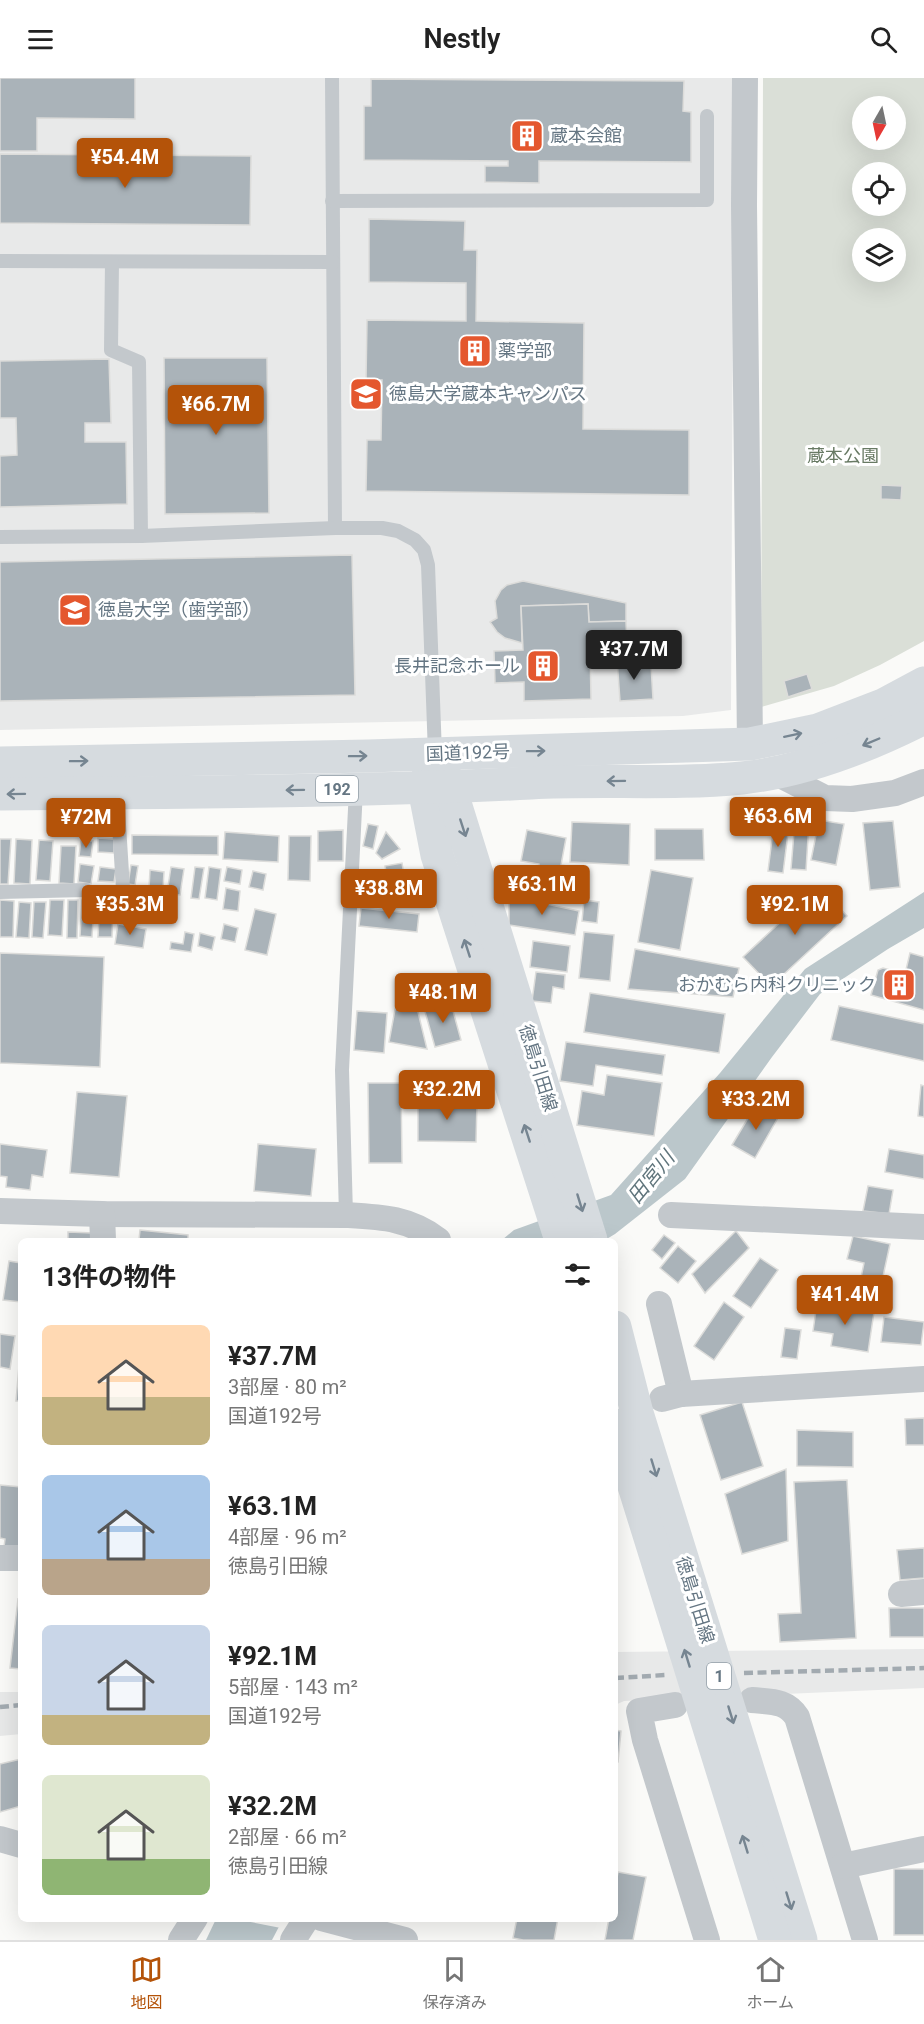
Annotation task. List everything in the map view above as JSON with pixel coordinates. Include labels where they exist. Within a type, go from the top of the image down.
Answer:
[{"type":"main road","name":"国道192号","points":[[0,763],[435,754],[750,744],[818,730],[883,705],[924,683]]},
{"type":"main road","name":"国道192号","points":[[0,794],[437,788],[534,783],[742,778],[797,768],[849,751],[924,718]]},
{"type":"main road","name":"徳島引田線","points":[[435,754],[437,855],[560,1238]]},
{"type":"main road","name":"徳島引田線","points":[[437,788],[568,1166],[590,1238]]},
{"type":"main road","name":"徳島引田線","points":[[618,1339],[637,1413],[801,1940]]},
{"type":"main road","name":"1","points":[[618,1435],[775,1940]]},
{"type":"street","points":[[745,78],[744,205],[750,744]]},
{"type":"street","points":[[774,772],[825,798],[852,799],[895,793],[924,782]]},
{"type":"street","points":[[0,1211],[381,1217],[423,1229],[435,1238]]},
{"type":"street","points":[[102,1214],[103,1238]]},
{"type":"street","points":[[671,1215],[924,1227]]},
{"type":"street","points":[[659,1304],[672,1396],[924,1379]]},
{"type":"street","points":[[0,1558],[18,1558]]},
{"type":"street","points":[[752,1700],[786,1704],[797,1717],[864,1940]]},
{"type":"street","points":[[675,1705],[639,1711],[645,1740],[707,1940]]},
{"type":"street","points":[[0,1839],[18,1844]]},
{"type":"street","points":[[843,1866],[924,1849]]},
{"type":"street","points":[[181,1940],[192,1922]]},
{"type":"street","points":[[293,1940],[304,1922]]},
{"type":"street","points":[[332,1922],[372,1936],[405,1940]]},
{"type":"lane","points":[[332,78],[335,528]]},
{"type":"lane","points":[[332,201],[707,200],[707,116]]},
{"type":"lane","points":[[0,261],[333,262]]},
{"type":"lane","points":[[112,262],[111,350],[139,362],[141,536]]},
{"type":"lane","points":[[0,537],[141,536],[335,528],[381,528],[398,531],[415,540],[424,550],[428,565],[435,754]]},
{"type":"lane","points":[[346,1215],[342,1070],[356,789]]},
{"type":"lane","points":[[117,793],[123,889]]},
{"type":"lane","points":[[0,892],[86,891]]},
{"type":"shaded area","name":"徳島大学蔵本キャンパス","points":[[0,78],[734,78],[731,710],[683,716],[0,730]]},
{"type":"shaded area","points":[[924,1649],[924,1688],[624,1701],[618,1704],[618,1652]]},
{"type":"shaded area","points":[[0,1692],[18,1692],[18,1734],[0,1736]]},
{"type":"green space","name":"蔵本公園","points":[[763,78],[924,78],[924,641],[834,686],[761,707]]},
{"type":"water","name":"田宮川","points":[[924,892],[924,928],[820,994],[685,1179],[608,1238],[504,1238],[514,1230],[611,1195],[720,1073],[805,969]]},
{"type":"water","points":[[215,1922],[281,1922],[272,1940],[206,1940]]},
{"type":"pier","points":[[250,1922],[284,1922],[281,1928]]},
{"type":"building","points":[[0,78],[135,78],[135,119],[37,118],[37,151],[0,151]]},
{"type":"building","name":"蔵本会館","points":[[371,79],[684,81],[683,111],[691,112],[691,162],[539,161],[539,183],[485,182],[485,166],[508,166],[508,161],[364,160],[364,106],[371,106]]},
{"type":"building","points":[[0,154],[251,156],[250,225],[0,223]]},
{"type":"building","name":"薬学部","points":[[369,219],[465,221],[464,250],[477,250],[476,321],[584,323],[583,429],[689,430],[689,495],[366,491],[367,440],[381,440],[382,380],[366,380],[367,320],[466,321],[466,283],[369,282]]},
{"type":"building","points":[[164,358],[267,358],[269,513],[165,514]]},
{"type":"building","points":[[109,359],[111,423],[85,423],[85,442],[126,442],[127,504],[0,507],[0,456],[17,455],[16,418],[0,418],[0,361]]},
{"type":"building","points":[[881,485],[902,486],[901,500],[881,499]]},
{"type":"building","points":[[352,555],[355,695],[0,701],[0,562]]},
{"type":"building","points":[[523,581],[626,603],[626,621],[589,622],[588,604],[521,606],[522,643],[505,638],[490,622],[497,618],[495,601],[507,585]]},
{"type":"building","name":"長井記念ホール","points":[[588,604],[589,622],[626,621],[627,648],[590,648],[591,699],[524,701],[524,682],[495,683],[494,651],[523,650],[521,606]]},
{"type":"building","points":[[633,658],[634,665],[651,665],[653,699],[620,701],[617,659]]},
{"type":"building","points":[[807,674],[812,689],[788,697],[784,681]]},
{"type":"building","points":[[795,820],[809,822],[806,870],[791,869]]},
{"type":"building","points":[[819,820],[844,824],[836,865],[811,860]]},
{"type":"building","points":[[893,821],[900,887],[870,890],[863,823]]},
{"type":"building","points":[[572,822],[630,824],[629,865],[570,862]]},
{"type":"building","points":[[774,823],[789,825],[783,873],[768,871]]},
{"type":"building","points":[[368,824],[378,826],[373,849],[363,846]]},
{"type":"building","points":[[655,829],[703,829],[704,860],[655,860]]},
{"type":"building","points":[[343,830],[343,861],[318,861],[318,831]]},
{"type":"building","points":[[527,830],[566,838],[561,865],[581,868],[574,901],[559,898],[562,883],[537,878],[539,864],[521,861]]},
{"type":"building","points":[[225,832],[279,836],[278,862],[223,859]]},
{"type":"building","points":[[386,832],[400,849],[382,859],[376,853]]},
{"type":"building","points":[[132,835],[218,836],[218,855],[132,854]]},
{"type":"building","points":[[289,836],[311,836],[310,881],[288,880]]},
{"type":"building","points":[[98,838],[114,839],[114,853],[98,852]]},
{"type":"building","points":[[0,839],[11,839],[8,884],[0,884]]},
{"type":"building","points":[[16,839],[32,840],[30,884],[14,883]]},
{"type":"building","points":[[39,840],[53,841],[50,881],[36,880]]},
{"type":"building","points":[[81,840],[93,841],[91,857],[79,856]]},
{"type":"building","points":[[61,846],[76,846],[74,884],[59,883]]},
{"type":"building","points":[[402,863],[405,881],[388,883],[385,866]]},
{"type":"building","points":[[80,864],[94,866],[91,884],[78,882]]},
{"type":"building","points":[[131,865],[138,866],[135,885],[128,884]]},
{"type":"building","points":[[100,867],[116,869],[114,882],[98,881]]},
{"type":"building","points":[[171,867],[184,869],[180,895],[167,893]]},
{"type":"building","points":[[195,867],[204,868],[199,899],[191,898]]},
{"type":"building","points":[[209,867],[221,869],[217,900],[205,898]]},
{"type":"building","points":[[227,867],[242,870],[240,884],[224,881]]},
{"type":"building","points":[[150,870],[164,872],[163,889],[149,888]]},
{"type":"building","points":[[651,870],[693,878],[680,950],[638,942]]},
{"type":"building","points":[[253,871],[266,874],[263,890],[249,887]]},
{"type":"building","points":[[411,886],[414,903],[384,908],[381,891]]},
{"type":"building","points":[[819,886],[847,916],[771,986],[743,957]]},
{"type":"building","points":[[226,888],[240,891],[238,911],[223,909]]},
{"type":"building","points":[[509,896],[579,911],[575,935],[509,925]]},
{"type":"building","points":[[0,900],[14,901],[13,937],[0,937]]},
{"type":"building","points":[[50,900],[64,900],[62,936],[48,935]]},
{"type":"building","points":[[68,900],[78,900],[77,938],[67,938]]},
{"type":"building","points":[[82,900],[94,900],[92,937],[80,936]]},
{"type":"building","points":[[100,900],[113,901],[112,937],[98,937]]},
{"type":"building","points":[[584,900],[599,902],[597,923],[582,921]]},
{"type":"building","points":[[19,902],[31,903],[29,938],[16,937]]},
{"type":"building","points":[[34,902],[46,902],[43,938],[32,937]]},
{"type":"building","points":[[361,908],[419,914],[417,932],[359,926]]},
{"type":"building","points":[[255,909],[276,914],[267,955],[245,950]]},
{"type":"building","points":[[118,924],[146,929],[143,948],[115,944]]},
{"type":"building","points":[[224,924],[238,928],[235,942],[221,939]]},
{"type":"building","points":[[185,932],[194,934],[191,952],[170,949],[171,942],[183,944]]},
{"type":"building","points":[[584,932],[614,935],[610,981],[579,978]]},
{"type":"building","points":[[200,933],[215,937],[212,950],[198,946]]},
{"type":"building","points":[[533,941],[570,946],[567,972],[530,967]]},
{"type":"building","points":[[635,949],[739,968],[733,997],[628,989]]},
{"type":"building","points":[[0,953],[104,957],[100,1067],[0,1063]]},
{"type":"building","name":"おかむら内科クリニック","points":[[910,953],[924,957],[924,1010],[871,995],[878,970],[883,968],[905,974]]},
{"type":"building","points":[[536,972],[565,975],[564,989],[553,987],[551,1003],[532,1001]]},
{"type":"building","points":[[590,993],[725,1014],[719,1053],[584,1032]]},
{"type":"building","points":[[450,1000],[461,1040],[435,1047],[424,1008]]},
{"type":"building","points":[[396,1004],[417,1008],[427,1049],[389,1042]]},
{"type":"building","points":[[839,1006],[924,1024],[924,1061],[831,1040]]},
{"type":"building","points":[[357,1011],[387,1013],[384,1053],[354,1050]]},
{"type":"building","points":[[566,1042],[665,1055],[662,1075],[596,1065],[593,1086],[560,1081]]},
{"type":"building","points":[[607,1075],[662,1083],[654,1136],[577,1125],[582,1091],[604,1095]]},
{"type":"building","points":[[368,1083],[401,1083],[402,1163],[369,1163]]},
{"type":"building","points":[[921,1085],[924,1086],[924,1117],[918,1116]]},
{"type":"building","points":[[77,1092],[127,1096],[119,1177],[70,1173]]},
{"type":"building","points":[[418,1101],[477,1102],[476,1142],[418,1141]]},
{"type":"building","points":[[757,1103],[779,1116],[755,1158],[732,1145]]},
{"type":"building","points":[[0,1144],[47,1150],[43,1177],[32,1175],[30,1190],[6,1187],[7,1177],[0,1176]]},
{"type":"building","points":[[258,1144],[316,1149],[311,1196],[254,1191]]},
{"type":"building","points":[[889,1149],[924,1155],[924,1179],[885,1172]]},
{"type":"building","points":[[868,1186],[893,1190],[889,1214],[863,1211]]},
{"type":"building","points":[[140,1230],[188,1235],[188,1238],[139,1238]]},
{"type":"building","points":[[736,1231],[749,1248],[705,1293],[692,1274]]},
{"type":"building","points":[[68,1232],[93,1233],[93,1238],[68,1238]]},
{"type":"building","points":[[664,1235],[675,1243],[662,1259],[652,1250]]},
{"type":"building","points":[[853,1236],[890,1244],[879,1295],[858,1292],[864,1263],[847,1259]]},
{"type":"building","points":[[678,1246],[696,1261],[678,1283],[660,1268]]},
{"type":"building","points":[[760,1258],[778,1270],[751,1308],[733,1296]]},
{"type":"building","points":[[9,1261],[18,1262],[18,1302],[3,1300]]},
{"type":"building","points":[[724,1302],[744,1317],[714,1360],[694,1346]]},
{"type":"building","points":[[817,1303],[874,1312],[868,1352],[831,1346],[833,1334],[813,1331]]},
{"type":"building","points":[[884,1317],[924,1322],[921,1345],[881,1342]]},
{"type":"building","points":[[785,1328],[801,1330],[797,1359],[781,1357]]},
{"type":"building","points":[[0,1334],[15,1336],[10,1369],[0,1367]]},
{"type":"building","points":[[18,1378],[18,1401],[16,1401]]},
{"type":"building","points":[[742,1402],[763,1466],[721,1480],[700,1415]]},
{"type":"building","points":[[924,1418],[924,1445],[906,1445],[905,1419]]},
{"type":"building","points":[[797,1430],[853,1432],[853,1467],[797,1466]]},
{"type":"building","points":[[786,1469],[788,1541],[742,1554],[725,1494]]},
{"type":"building","points":[[847,1480],[856,1638],[780,1642],[778,1614],[801,1613],[794,1482]]},
{"type":"building","points":[[0,1485],[18,1487],[18,1549],[4,1547],[5,1539],[0,1538]]},
{"type":"building","points":[[924,1548],[924,1578],[900,1580],[897,1550]]},
{"type":"building","points":[[18,1599],[18,1669],[10,1668]]},
{"type":"building","points":[[889,1608],[924,1608],[924,1637],[890,1637]]},
{"type":"building","points":[[618,1730],[621,1731],[618,1762]]},
{"type":"building","points":[[18,1760],[18,1807],[0,1812],[0,1764]]},
{"type":"building","points":[[894,1869],[924,1869],[924,1935],[894,1935]]},
{"type":"building","points":[[618,1872],[646,1877],[633,1940],[605,1940],[608,1922],[618,1922]]},
{"type":"building","points":[[516,1922],[557,1922],[554,1940],[513,1938]]},
{"type":"railway","points":[[744,1673],[924,1668]]},
{"type":"railway","points":[[618,1678],[666,1675]]},
{"type":"railway","points":[[0,1707],[18,1705]]},
{"type":"place","name":"蔵本会館","points":[[527,136]]},
{"type":"place","name":"薬学部","points":[[475,351]]},
{"type":"place","name":"徳島大学蔵本キャンパス","points":[[366,394]]},
{"type":"place","name":"徳島大学（歯学部）","points":[[75,610]]},
{"type":"place","name":"長井記念ホール","points":[[543,666]]},
{"type":"place","name":"おかむら内科クリニック","points":[[899,985]]}]
